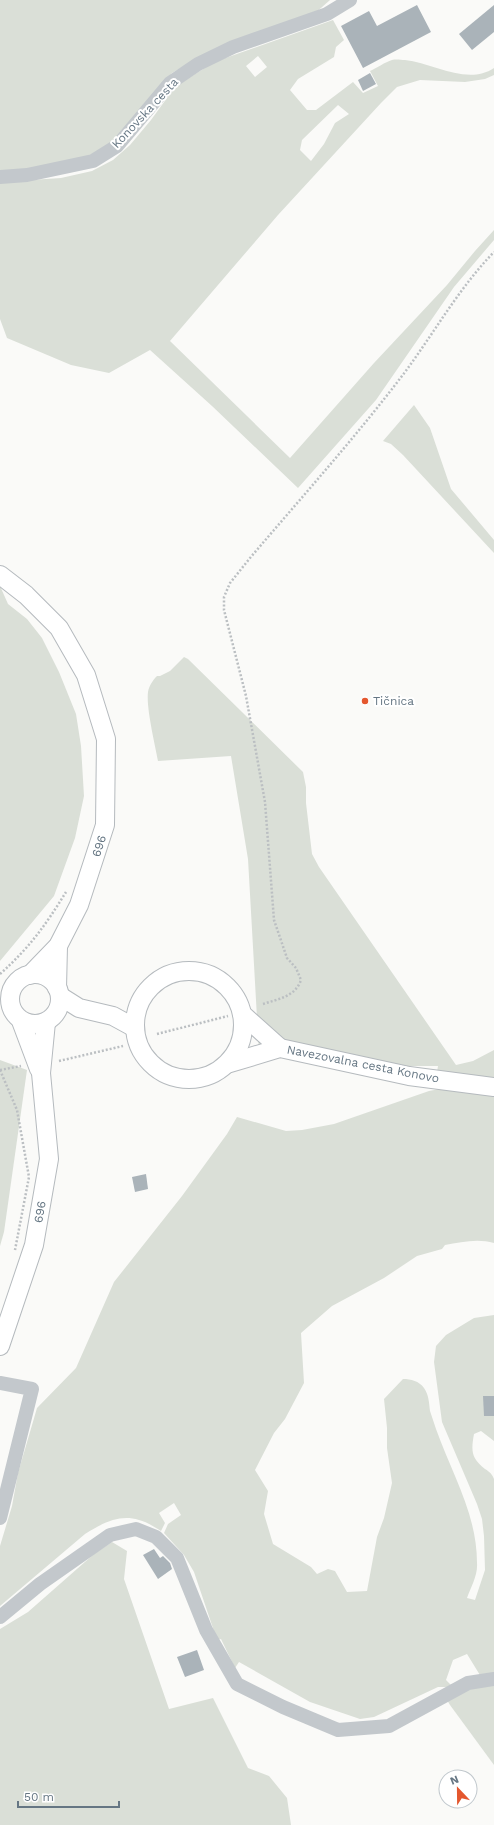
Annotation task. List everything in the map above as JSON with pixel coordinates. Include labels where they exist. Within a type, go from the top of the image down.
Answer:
[{"type":"main road","name":"696","points":[[0,575],[26,595],[59,628],[86,674],[106,739],[105,825],[79,905],[58,946],[30,975],[23,977],[11,990],[11,1007],[15,1015],[21,1020],[41,1073],[49,1159],[34,1246],[0,1346]]},
{"type":"main road","name":"696","points":[[41,1073],[55,1004],[58,946]]},
{"type":"main road","name":"Navezovalna cesta Konovo","points":[[113,1016],[144,994],[157,982],[173,974],[191,971],[208,975],[224,984],[236,997],[235,1015],[243,1032],[238,1049],[227,1064]]},
{"type":"main road","points":[[21,1020],[29,1024],[38,1024],[55,1004],[52,982],[46,977],[30,975]]},
{"type":"main road","name":"Navezovalna cesta Konovo","points":[[144,994],[137,1010],[135,1028],[138,1045],[148,1060],[161,1072],[178,1078],[196,1079],[212,1074],[227,1064],[280,1048]]},
{"type":"main road","points":[[55,1004],[113,1016],[135,1028]]},
{"type":"main road","name":"Navezovalna cesta Konovo","points":[[235,1015],[280,1048],[409,1076],[494,1087]]},
{"type":"street","name":"Konovska cesta","points":[[0,177],[27,175],[93,161],[117,146],[170,84],[198,64],[233,47],[327,14],[350,0]]},
{"type":"street","points":[[0,1383],[32,1389],[0,1518]]},
{"type":"street","points":[[0,1617],[40,1584],[110,1535],[136,1529],[156,1537],[177,1558],[206,1630],[237,1684],[290,1710],[338,1730],[389,1726],[468,1683],[494,1679]]},
{"type":"path","points":[[263,1004],[287,997],[298,988],[301,980],[296,968],[287,958],[274,920],[265,802],[246,696],[224,610],[224,597],[230,583],[383,401],[417,356],[453,301],[494,252]]},
{"type":"path","points":[[0,974],[20,957],[42,930],[70,886]]},
{"type":"path","points":[[157,1034],[235,1015]]},
{"type":"path","points":[[59,1061],[123,1046]]},
{"type":"path","points":[[14,1252],[29,1177],[17,1110],[0,1070],[25,1066]]},
{"type":"shaded area","points":[[0,0],[330,0],[312,16],[196,59],[172,73],[112,142],[93,154],[73,161],[0,173]]},
{"type":"shaded area","points":[[333,20],[344,40],[336,47],[334,57],[298,79],[290,90],[307,110],[316,110],[353,82],[363,93],[378,86],[370,71],[392,60],[416,62],[450,72],[473,75],[484,73],[494,68],[494,75],[485,79],[465,82],[420,80],[397,87],[278,215],[170,341],[290,458],[374,363],[447,285],[494,230],[494,240],[454,287],[376,400],[298,488],[212,406],[150,350],[109,373],[71,365],[7,338],[0,319],[0,182],[61,178],[92,171],[113,160],[130,145],[151,120],[175,87],[214,62]],"holes":[[[258,56],[267,67],[255,77],[246,66]],[[338,105],[349,114],[335,123],[324,144],[311,161],[300,150],[302,140]]]},
{"type":"shaded area","points":[[414,405],[430,428],[451,489],[494,540],[494,553],[403,455],[391,444],[383,441]]},
{"type":"shaded area","points":[[0,586],[8,604],[27,619],[42,638],[59,672],[76,714],[81,746],[84,796],[75,838],[54,896],[0,961]]},
{"type":"shaded area","points":[[184,657],[188,659],[303,772],[306,787],[306,803],[312,854],[319,867],[456,1065],[473,1061],[494,1050],[494,1089],[435,1084],[438,1066],[332,1066],[259,1053],[248,859],[231,756],[158,761],[151,726],[148,707],[148,692],[150,685],[157,676],[170,671]]},
{"type":"shaded area","points":[[0,1060],[27,1070],[4,1232],[0,1246]]},
{"type":"shaded area","points":[[450,1087],[494,1096],[494,1243],[470,1241],[445,1245],[442,1249],[417,1256],[384,1278],[332,1306],[301,1333],[304,1383],[285,1419],[274,1433],[255,1470],[268,1491],[264,1514],[273,1544],[311,1567],[317,1574],[328,1569],[335,1571],[347,1592],[367,1591],[377,1537],[384,1518],[392,1483],[387,1448],[387,1428],[384,1399],[403,1379],[417,1382],[427,1393],[430,1411],[436,1429],[462,1494],[473,1528],[476,1545],[477,1567],[467,1598],[475,1600],[485,1570],[482,1519],[442,1422],[434,1362],[436,1346],[446,1335],[474,1318],[494,1315],[494,1441],[481,1431],[474,1434],[472,1450],[480,1465],[491,1473],[494,1479],[494,1677],[483,1680],[467,1654],[453,1660],[446,1680],[453,1687],[438,1687],[374,1717],[360,1719],[310,1702],[239,1662],[235,1668],[221,1639],[217,1640],[194,1572],[184,1555],[164,1533],[168,1524],[181,1515],[174,1503],[159,1513],[165,1523],[161,1531],[141,1520],[131,1518],[114,1520],[95,1528],[85,1534],[0,1606],[0,1546],[12,1506],[18,1473],[37,1408],[76,1368],[114,1282],[182,1196],[227,1134],[237,1117],[286,1131],[302,1130],[334,1124],[429,1091]]},
{"type":"shaded area","points":[[112,1542],[127,1551],[124,1579],[169,1709],[213,1698],[248,1768],[269,1776],[287,1798],[291,1825],[0,1825],[0,1629],[28,1612],[94,1554]]},
{"type":"shaded area","points":[[494,1682],[494,1765],[447,1700],[461,1690]]},
{"type":"building","points":[[417,5],[431,32],[363,68],[341,26],[369,11],[377,26]]},
{"type":"building","points":[[494,5],[494,32],[472,50],[459,34]]},
{"type":"building","points":[[370,73],[376,84],[363,91],[358,80]]},
{"type":"building","points":[[146,1174],[148,1189],[135,1192],[132,1177]]},
{"type":"building","points":[[483,1396],[494,1396],[494,1416],[484,1416]]},
{"type":"building","points":[[154,1549],[160,1558],[163,1556],[170,1563],[172,1569],[158,1579],[143,1555]]},
{"type":"building","points":[[197,1650],[204,1670],[185,1677],[177,1657]]},
{"type":"place","name":"Tičnica","points":[[365,701]]}]
